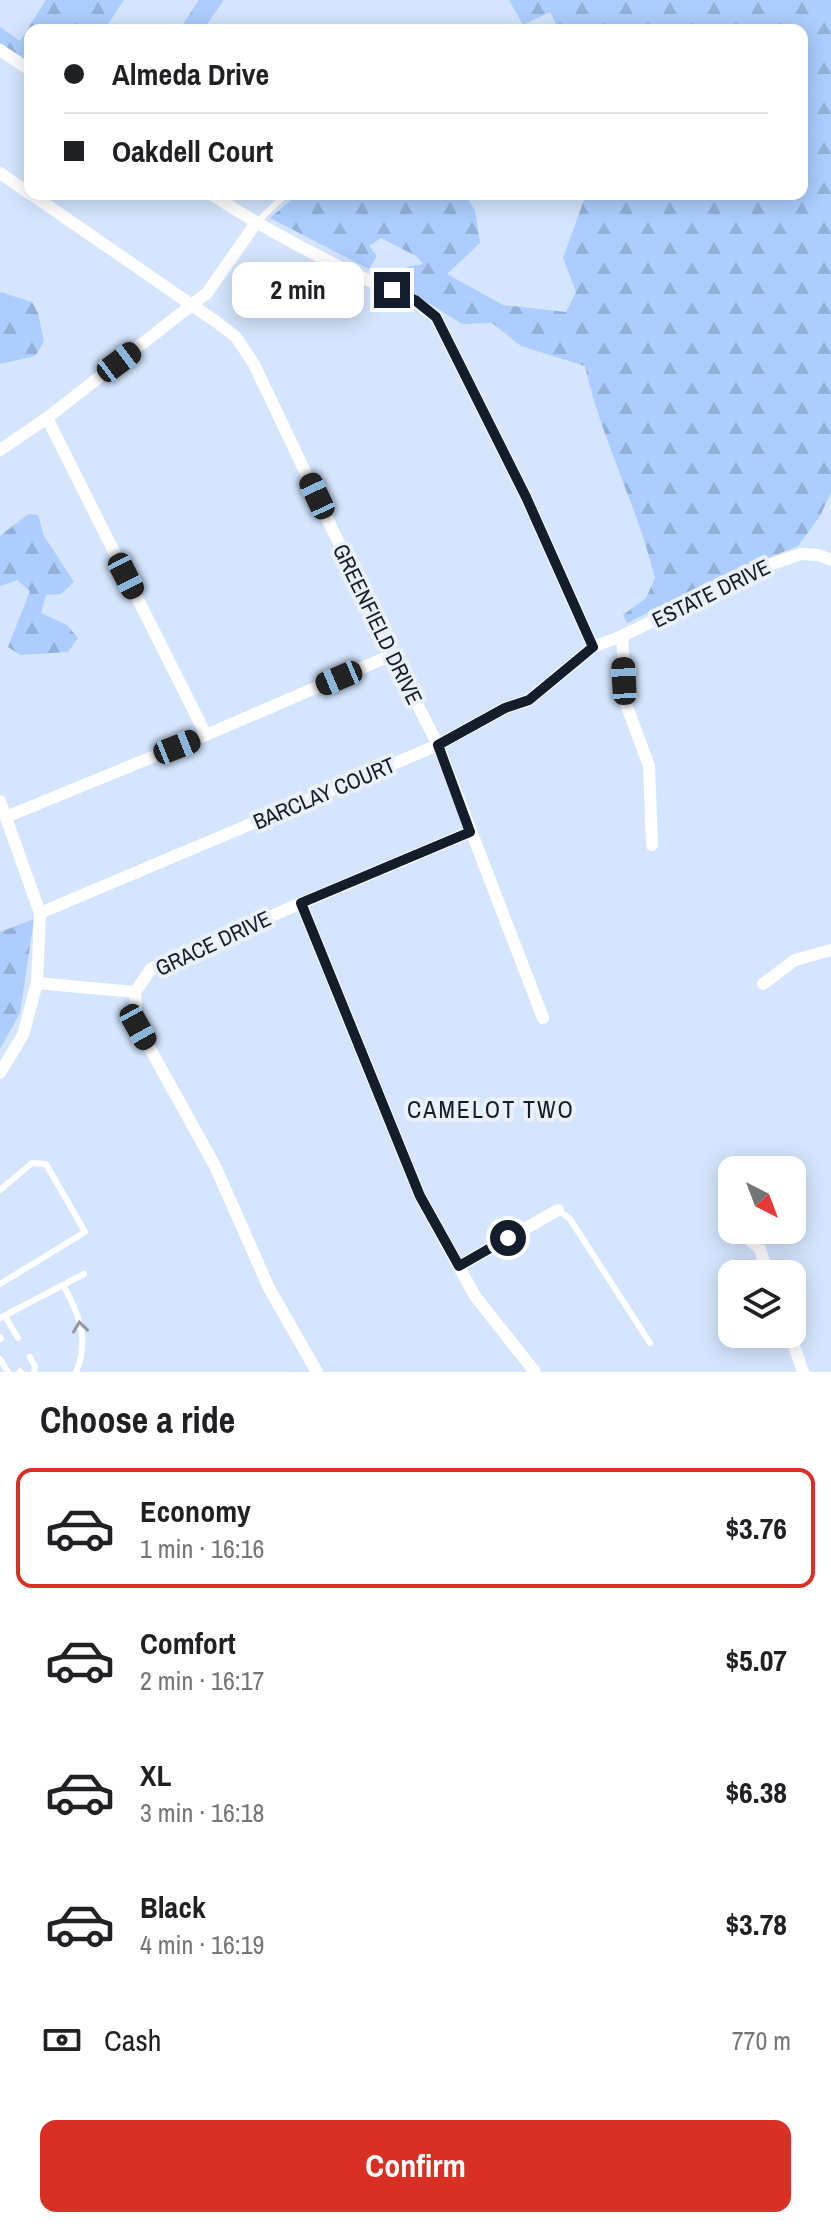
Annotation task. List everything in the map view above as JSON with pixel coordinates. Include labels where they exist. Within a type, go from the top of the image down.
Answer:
[{"type":"street","points":[[0,50],[24,66]]},
{"type":"street","name":"GREENFIELD DRIVE","points":[[0,173],[24,190]]},
{"type":"street","name":"GREENFIELD DRIVE","points":[[39,200],[236,337],[254,364],[438,745],[543,1018]]},
{"type":"street","points":[[220,200],[256,223],[351,273],[415,300],[436,317],[526,497],[593,647]]},
{"type":"street","points":[[0,450],[47,418],[207,293],[256,223]]},
{"type":"street","points":[[47,418],[206,735]]},
{"type":"street","name":"ESTATE DRIVE","points":[[593,647],[782,559],[801,554],[831,560]]},
{"type":"street","points":[[622,636],[626,704],[649,766],[652,845]]},
{"type":"street","name":"BARCLAY COURT","points":[[40,913],[438,745],[505,708],[529,700],[593,647]]},
{"type":"street","points":[[6,817],[392,655]]},
{"type":"street","points":[[0,801],[40,913],[37,983],[23,1035],[0,1073]]},
{"type":"street","name":"GRACE DRIVE","points":[[317,1372],[269,1288],[215,1166],[138,1027],[135,992],[151,969],[165,961],[470,832]]},
{"type":"street","points":[[301,903],[420,1196],[475,1296],[535,1372]]},
{"type":"street","points":[[763,984],[795,960],[831,950]]},
{"type":"street","points":[[37,983],[135,992]]},
{"type":"street","points":[[459,1266],[558,1210]]},
{"type":"street","points":[[795,1348],[803,1372]]},
{"type":"lane","points":[[256,223],[280,200]]},
{"type":"lane","points":[[0,1190],[32,1163],[46,1164],[85,1232],[0,1284]]},
{"type":"lane","points":[[558,1210],[570,1219],[650,1343]]},
{"type":"lane","points":[[18,1338],[2,1317],[84,1274]]},
{"type":"lane","points":[[63,1285],[76,1306],[82,1326],[81,1360],[76,1372]]},
{"type":"lane","points":[[30,1357],[34,1372]]},
{"type":"lane","points":[[0,1359],[8,1372]]},
{"type":"green space","points":[[46,0],[124,0],[108,24],[31,24]]},
{"type":"green space","points":[[199,0],[224,0],[207,24],[183,24]]},
{"type":"green space","points":[[509,0],[831,0],[831,492],[820,516],[798,546],[727,574],[627,623],[623,615],[646,598],[655,578],[639,524],[600,420],[585,366],[521,346],[492,323],[462,324],[394,281],[407,267],[423,264],[416,256],[381,238],[369,246],[377,256],[369,269],[270,218],[291,200],[469,200],[475,210],[480,243],[447,274],[503,305],[566,312],[576,292],[563,258],[584,200],[808,200],[808,24],[556,24],[550,12],[522,24]]},
{"type":"green space","points":[[0,27],[20,41],[24,35],[24,59],[0,43]]},
{"type":"green space","points":[[0,292],[32,302],[38,313],[44,342],[35,356],[0,364]]},
{"type":"green space","points":[[28,514],[38,515],[44,536],[74,582],[61,594],[46,595],[41,613],[67,625],[78,638],[68,652],[20,655],[8,647],[30,591],[17,580],[0,586],[0,536]]},
{"type":"green space","points":[[34,919],[20,1013],[0,1049],[0,932]]},
{"type":"district","name":"CAMELOT TWO","points":[[491,1109]]},
{"type":"route","points":[[392,290],[415,300],[436,317],[526,497],[593,647],[529,700],[505,708],[438,745],[470,832],[301,903],[420,1196],[459,1266],[508,1238]]}]
